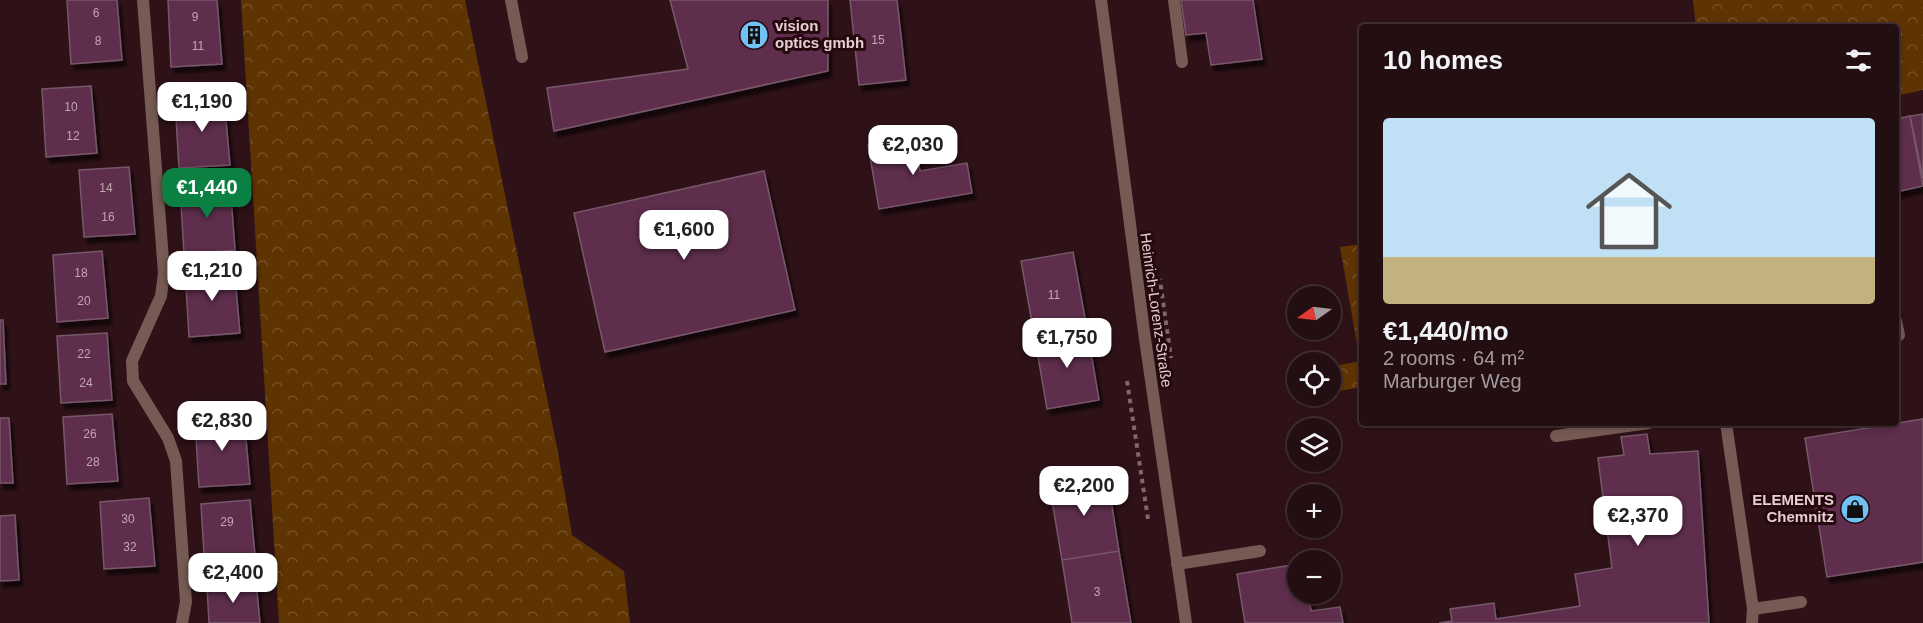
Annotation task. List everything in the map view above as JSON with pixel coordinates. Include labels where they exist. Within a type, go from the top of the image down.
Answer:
[{"type":"street","points":[[143,0],[164,273],[161,296],[132,361],[133,381],[168,438],[176,461],[186,602],[182,623]]},
{"type":"street","points":[[511,0],[522,57]]},
{"type":"street","name":"Heinrich-Lorenz-Straße","points":[[1101,0],[1144,332],[1186,623]]},
{"type":"street","points":[[1174,0],[1182,62]]},
{"type":"street","points":[[1556,436],[1628,426]]},
{"type":"street","points":[[1726,426],[1753,609],[1752,623]]},
{"type":"street","points":[[1177,564],[1260,551]]},
{"type":"street","points":[[1753,609],[1801,602]]},
{"type":"green space","points":[[241,0],[465,0],[557,447],[572,535],[624,571],[630,623],[279,623]]},
{"type":"green space","points":[[1693,0],[1923,0],[1923,90],[1899,95],[1899,24],[1696,24]]},
{"type":"green space","points":[[1359,244],[1359,355],[1340,247]]},
{"type":"green space","points":[[1359,361],[1359,388],[1341,391],[1341,365]]},
{"type":"building","points":[[67,0],[117,0],[122,60],[71,64]]},
{"type":"building","points":[[168,0],[217,0],[222,64],[171,67]]},
{"type":"building","name":"vision optics gmbh","points":[[670,0],[828,0],[828,71],[554,131],[547,88],[688,69]]},
{"type":"building","points":[[850,0],[897,0],[906,80],[859,85]]},
{"type":"building","points":[[1181,0],[1253,0],[1262,59],[1211,65],[1206,33],[1186,35]]},
{"type":"building","points":[[91,86],[97,153],[46,157],[42,89]]},
{"type":"building","points":[[224,98],[230,165],[179,168],[175,101]]},
{"type":"building","points":[[1923,114],[1923,178],[1910,116]]},
{"type":"building","points":[[1910,116],[1923,186],[1899,191],[1899,118]]},
{"type":"building","points":[[914,137],[920,171],[967,163],[972,193],[879,209],[868,145]]},
{"type":"building","points":[[129,167],[135,234],[84,237],[79,170]]},
{"type":"building","points":[[764,171],[795,310],[605,352],[574,213]]},
{"type":"building","points":[[230,183],[235,250],[184,254],[180,187]]},
{"type":"building","points":[[102,251],[108,318],[57,322],[53,255]]},
{"type":"building","points":[[1073,252],[1087,329],[1035,339],[1021,261]]},
{"type":"building","points":[[234,266],[240,333],[189,337],[185,270]]},
{"type":"building","points":[[0,320],[3,320],[6,384],[0,384]]},
{"type":"building","points":[[1087,329],[1099,400],[1047,409],[1035,339]]},
{"type":"building","points":[[107,333],[112,400],[61,403],[57,336]]},
{"type":"building","points":[[112,414],[118,481],[67,484],[63,417]]},
{"type":"building","points":[[244,417],[250,484],[199,487],[195,420]]},
{"type":"building","points":[[0,418],[9,418],[13,483],[0,483]]},
{"type":"building","points":[[1923,419],[1923,562],[1827,577],[1805,438],[1880,426],[1899,426],[1899,423]]},
{"type":"building","points":[[1647,434],[1650,454],[1698,451],[1709,623],[1439,623],[1452,621],[1450,609],[1494,603],[1496,619],[1580,606],[1575,574],[1612,568],[1598,458],[1624,455],[1621,437]]},
{"type":"building","points":[[1107,474],[1119,551],[1062,560],[1049,483]]},
{"type":"building","points":[[149,498],[155,566],[104,569],[100,502]]},
{"type":"building","points":[[250,500],[256,567],[205,571],[201,504]]},
{"type":"building","points":[[15,515],[19,580],[0,581],[0,516]]},
{"type":"building","points":[[1119,551],[1131,623],[1072,623],[1062,560]]},
{"type":"building","points":[[1287,566],[1287,604],[1310,604],[1311,611],[1340,607],[1343,623],[1245,623],[1237,574]]},
{"type":"building","points":[[256,582],[260,623],[209,623],[207,586]]},
{"type":"place","name":"vision optics gmbh","points":[[754,35]]},
{"type":"place","name":"ELEMENTS Chemnitz","points":[[1855,509]]}]
